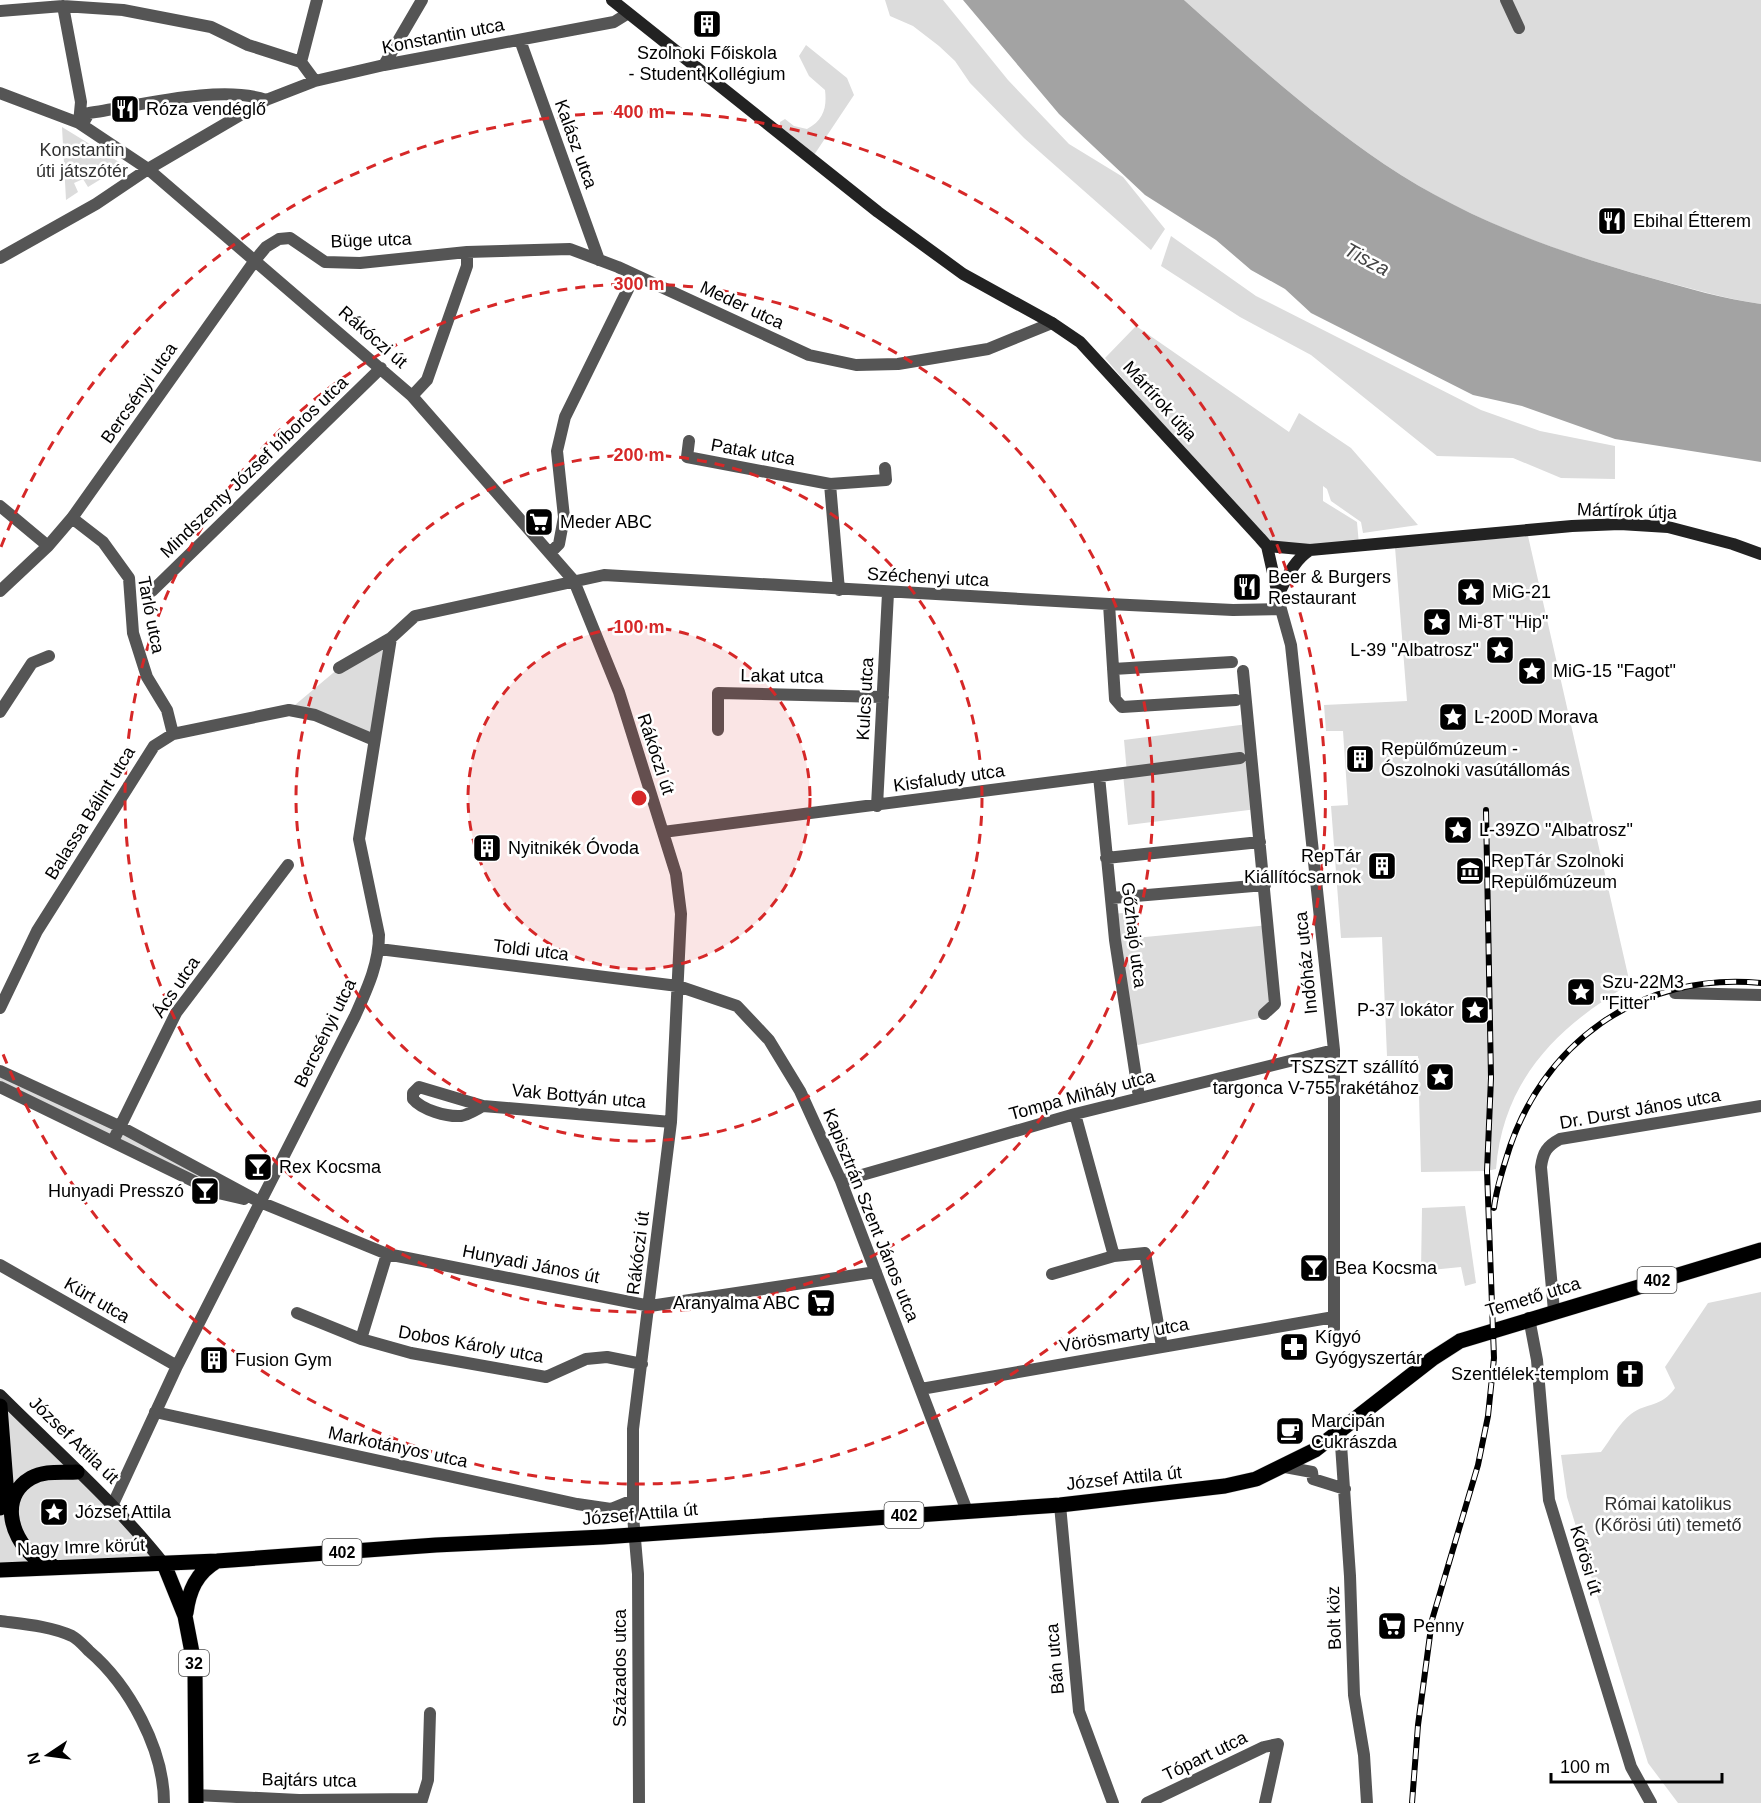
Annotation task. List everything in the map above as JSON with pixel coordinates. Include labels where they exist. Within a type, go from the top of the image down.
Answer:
[{"type":"main road","name":"Temető utca","points":[[1340,1430],[1432,1359],[1460,1341],[1529,1318],[1761,1250]]},
{"type":"main road","points":[[0,1406],[6,1483],[0,1508]]},
{"type":"main road","name":"József Attila út","points":[[164,1564],[1060,1505],[1225,1486],[1256,1479],[1285,1467],[1315,1450],[1340,1430]]},
{"type":"main road","points":[[56,1567],[34,1557],[21,1540],[12,1523],[13,1500],[22,1485],[32,1478],[47,1473],[77,1472]]},
{"type":"main road","points":[[185,1616],[189,1594],[195,1580],[216,1561]]},
{"type":"main road","name":"Nagy Imre körút","points":[[0,1570],[164,1564]]},
{"type":"main road","name":"32","points":[[164,1564],[185,1616],[195,1668],[195,1799]]},
{"type":"street","points":[[301,62],[317,0]]},
{"type":"street","points":[[384,65],[422,0]]},
{"type":"street","name":"Mártírok útja","points":[[612,0],[878,212],[963,274],[1052,323],[1080,342],[1267,546],[1310,550],[1572,526],[1620,525],[1668,527],[1761,554]]},
{"type":"street","points":[[1506,0],[1519,28]]},
{"type":"street","points":[[0,11],[13,5],[123,9],[211,27],[248,45],[301,62],[315,81]]},
{"type":"street","points":[[63,6],[81,102],[81,124]]},
{"type":"street","name":"Konstantin utca","points":[[0,258],[96,204],[148,169],[266,100],[315,81],[384,65],[614,22],[627,14]]},
{"type":"street","name":"Kalász utca","points":[[520,40],[599,260]]},
{"type":"street","points":[[81,124],[89,113],[228,92],[266,100]]},
{"type":"street","name":"Rákóczi út","points":[[0,93],[81,124],[148,169],[256,259],[412,396],[574,580],[619,692],[681,896],[682,944],[671,1122],[633,1430],[635,1533]]},
{"type":"street","name":"Büge utca","points":[[256,259],[279,239],[290,238],[325,262],[360,263],[467,252]]},
{"type":"street","name":"Meder utca","points":[[467,252],[570,249],[635,275],[809,355],[856,365],[898,364],[988,349],[1052,323]]},
{"type":"street","points":[[412,396],[427,380],[467,266],[467,252]]},
{"type":"street","name":"Bercsényi utca","points":[[0,591],[48,546],[72,518],[256,259]]},
{"type":"street","points":[[550,553],[559,544],[564,517],[557,451],[565,417],[635,275]]},
{"type":"street","name":"Mindszenty József bíboros utca","points":[[152,591],[381,368]]},
{"type":"street","name":"Patak utca","points":[[689,441],[687,458],[830,484],[886,480],[885,468]]},
{"type":"street","points":[[830,484],[838,590]]},
{"type":"street","points":[[0,506],[48,546]]},
{"type":"street","name":"Tarló utca","points":[[72,518],[103,542],[129,578],[133,633],[147,677],[167,710],[173,734]]},
{"type":"street","points":[[1267,546],[1278,595]]},
{"type":"street","points":[[1278,595],[1292,568],[1310,550]]},
{"type":"street","name":"Széchenyi utca","points":[[574,580],[604,575],[888,593],[1233,610],[1280,609]]},
{"type":"street","points":[[339,668],[391,638],[415,616],[574,580]]},
{"type":"street","name":"Kulcs utca","points":[[878,806],[888,593]]},
{"type":"street","name":"Indóház utca","points":[[1278,595],[1291,645],[1334,1050],[1334,1323]]},
{"type":"street","points":[[1109,604],[1115,699],[1122,707],[1236,699]]},
{"type":"street","name":"Bercsényi utca","points":[[113,1504],[177,1366],[355,1016],[371,978],[379,949],[376,916],[359,839],[391,638]]},
{"type":"street","points":[[0,712],[33,663],[49,656]]},
{"type":"street","points":[[1113,669],[1232,662]]},
{"type":"street","points":[[1243,671],[1275,1004],[1264,1014]]},
{"type":"street","name":"Lakat utca","points":[[718,730],[718,693],[883,697]]},
{"type":"street","name":"Balassa Bálint utca","points":[[0,1008],[38,932],[154,746],[173,734],[289,710],[315,716],[374,740]]},
{"type":"street","name":"Kisfaludy utca","points":[[663,832],[1240,758]]},
{"type":"street","name":"Gőzhajó utca","points":[[1100,776],[1106,858],[1139,1097]]},
{"type":"street","points":[[1106,858],[1260,842]]},
{"type":"street","name":"Ács utca","points":[[113,1141],[176,1013],[288,865]]},
{"type":"street","points":[[1112,898],[1265,885]]},
{"type":"street","name":"Toldi utca","points":[[379,949],[678,986]]},
{"type":"street","name":"Kapisztrán Szent János utca","points":[[678,986],[737,1006],[770,1040],[800,1091],[841,1181],[967,1511]]},
{"type":"street","points":[[1675,993],[1761,995]]},
{"type":"street","name":"Tompa Mihály utca","points":[[841,1181],[1075,1114],[1334,1050]]},
{"type":"street","name":"Hunyadi János út","points":[[0,1071],[121,1127],[260,1202],[387,1254],[650,1306],[876,1272]]},
{"type":"street","name":"Vak Bottyán utca","points":[[483,1106],[462,1116],[434,1111],[418,1105],[413,1100],[413,1093],[418,1087],[483,1106],[671,1122]]},
{"type":"street","name":"Hunyadi János út","points":[[0,1088],[218,1193],[260,1202]]},
{"type":"street","name":"Dr. Durst János utca","points":[[1554,1311],[1541,1167],[1543,1154],[1550,1144],[1560,1139],[1761,1106]]},
{"type":"street","points":[[1075,1114],[1114,1256]]},
{"type":"street","points":[[1052,1274],[1114,1256],[1145,1253],[1162,1346]]},
{"type":"street","points":[[361,1339],[387,1254]]},
{"type":"street","name":"Kürt utca","points":[[0,1265],[177,1366]]},
{"type":"street","name":"Dobos Károly utca","points":[[297,1312],[361,1339],[411,1353],[546,1377],[586,1359],[607,1357],[642,1364]]},
{"type":"street","name":"Kőrösi út","points":[[1529,1318],[1537,1360],[1549,1500],[1631,1767],[1651,1803]]},
{"type":"street","name":"Vörösmarty utca","points":[[921,1389],[1162,1346],[1334,1323]]},
{"type":"street","name":"József Attila út","points":[[0,1395],[77,1472],[113,1504],[164,1564]]},
{"type":"street","name":"Markotányos utca","points":[[155,1412],[577,1504],[611,1509],[633,1500]]},
{"type":"street","name":"Bolt köz","points":[[1340,1430],[1345,1489],[1354,1695],[1364,1755],[1367,1803]]},
{"type":"street","points":[[1285,1467],[1312,1472],[1313,1479],[1345,1489]]},
{"type":"street","name":"Bán utca","points":[[1060,1505],[1078,1711],[1113,1803]]},
{"type":"street","name":"Százados utca","points":[[635,1533],[638,1574],[639,1803]]},
{"type":"street","points":[[0,1621],[40,1627],[73,1637],[105,1664],[130,1696],[150,1740],[164,1789],[164,1803]]},
{"type":"street","points":[[421,1801],[428,1780],[430,1713]]},
{"type":"street","name":"Tópart utca","points":[[1148,1803],[1264,1747],[1278,1744],[1265,1803]]},
{"type":"street","name":"Bajtárs utca","points":[[195,1799],[421,1801]]},
{"type":"green space","points":[[885,0],[943,0],[1008,80],[1069,144],[1123,177],[1165,229],[1151,250],[1024,138],[970,83],[955,61],[939,46],[913,26],[890,16]]},
{"type":"green space","points":[[1184,0],[1761,0],[1761,304],[1708,293],[1584,258],[1515,233],[1448,202],[1358,146],[1281,85]]},
{"type":"green space","points":[[806,45],[847,78],[854,95],[814,155],[780,129],[780,122],[785,119],[794,126],[807,129],[817,122],[823,112],[825,90],[809,76],[799,56]]},
{"type":"green space","name":"Konstantin úti játszótér","points":[[62,127],[124,165],[88,187],[83,179],[74,183],[78,192],[66,200]]},
{"type":"green space","points":[[1171,236],[1256,296],[1481,410],[1540,431],[1615,446],[1615,479],[1561,478],[1513,458],[1437,456],[1311,355],[1240,317],[1161,266]]},
{"type":"green space","points":[[1136,326],[1289,432],[1299,413],[1351,448],[1418,525],[1363,533],[1361,522],[1331,501],[1327,489],[1323,486],[1323,501],[1357,522],[1359,545],[1267,546],[1105,358]]},
{"type":"green space","name":"RepTár Szolnoki Repülőmúzeum","points":[[1528,536],[1630,984],[1579,1019],[1538,1059],[1522,1083],[1510,1109],[1501,1137],[1496,1169],[1421,1172],[1418,1056],[1387,1056],[1382,937],[1341,938],[1331,806],[1348,805],[1343,731],[1326,731],[1324,705],[1407,701],[1395,547]]},
{"type":"green space","points":[[391,638],[374,740],[289,710],[339,668]]},
{"type":"green space","points":[[1248,724],[1257,809],[1128,825],[1123,774],[1127,773],[1124,740]]},
{"type":"green space","points":[[1132,912],[1135,938],[1269,925],[1272,1015],[1138,1045],[1131,1041],[1113,914]]},
{"type":"green space","points":[[0,1071],[260,1202],[218,1193],[0,1087]]},
{"type":"green space","points":[[1465,1206],[1476,1283],[1465,1286],[1461,1267],[1421,1271],[1422,1208]]},
{"type":"green space","name":"Római katolikus (Kőrösi úti) temető","points":[[1761,1292],[1761,1803],[1678,1803],[1648,1763],[1567,1497],[1561,1455],[1601,1452],[1627,1417],[1637,1410],[1659,1402],[1670,1394],[1675,1388],[1665,1367],[1708,1303]]},
{"type":"green space","points":[[0,1395],[164,1564],[0,1570]]},
{"type":"water","name":"Tisza","points":[[963,0],[1184,0],[1281,85],[1358,146],[1415,184],[1447,201],[1513,232],[1581,257],[1692,289],[1761,304],[1761,462],[1615,439],[1522,406],[1473,395],[1311,313],[1285,289],[1251,270],[1216,240],[1145,195],[1059,114]]},
{"type":"railway","points":[[1412,1803],[1418,1725],[1432,1620],[1478,1465],[1488,1416],[1494,1358],[1487,1171],[1491,1078],[1486,810]]},
{"type":"railway","points":[[1494,1208],[1504,1165],[1522,1118],[1543,1081],[1570,1050],[1601,1023],[1636,1003],[1675,989],[1717,982],[1761,983]]},
{"type":"place","name":"Szolnoki Főiskola - Student Kollégium","points":[[707,24]]},
{"type":"place","name":"Róza vendéglő","points":[[125,109]]},
{"type":"place","name":"Ebihal Étterem","points":[[1612,221]]},
{"type":"place","name":"Meder ABC","points":[[539,522]]},
{"type":"place","name":"Beer & Burgers Restaurant","points":[[1247,587]]},
{"type":"place","name":"MiG-21","points":[[1471,592]]},
{"type":"place","name":"Mi-8T \"Hip\"","points":[[1437,622]]},
{"type":"place","name":"L-39 \"Albatrosz\"","points":[[1500,650]]},
{"type":"place","name":"MiG-15 \"Fagot\"","points":[[1532,671]]},
{"type":"place","name":"L-200D Morava","points":[[1453,717]]},
{"type":"place","name":"Repülőmúzeum - Ószolnoki vasútállomás","points":[[1360,759]]},
{"type":"place","name":"L-39ZO \"Albatrosz\"","points":[[1458,830]]},
{"type":"place","name":"Nyitnikék Óvoda","points":[[487,848]]},
{"type":"place","name":"RepTár Kiállítócsarnok","points":[[1382,866]]},
{"type":"place","name":"RepTár Szolnoki Repülőmúzeum","points":[[1470,871]]},
{"type":"place","name":"Szu-22M3 \"Fitter\"","points":[[1581,992]]},
{"type":"place","name":"P-37 lokátor","points":[[1475,1010]]},
{"type":"place","name":"TSZSZT szállító targonca V-755 rakétához","points":[[1440,1077]]},
{"type":"place","name":"Rex Kocsma","points":[[258,1167]]},
{"type":"place","name":"Hunyadi Presszó","points":[[205,1191]]},
{"type":"place","name":"Bea Kocsma","points":[[1314,1268]]},
{"type":"place","name":"Aranyalma ABC","points":[[821,1303]]},
{"type":"place","name":"Kígyó Gyógyszertár","points":[[1294,1347]]},
{"type":"place","name":"Fusion Gym","points":[[214,1360]]},
{"type":"place","name":"Szentlélek-templom","points":[[1630,1374]]},
{"type":"place","name":"Marcipán Cukrászda","points":[[1290,1431]]},
{"type":"place","name":"József Attila","points":[[54,1512]]},
{"type":"place","name":"Penny","points":[[1392,1626]]}]
